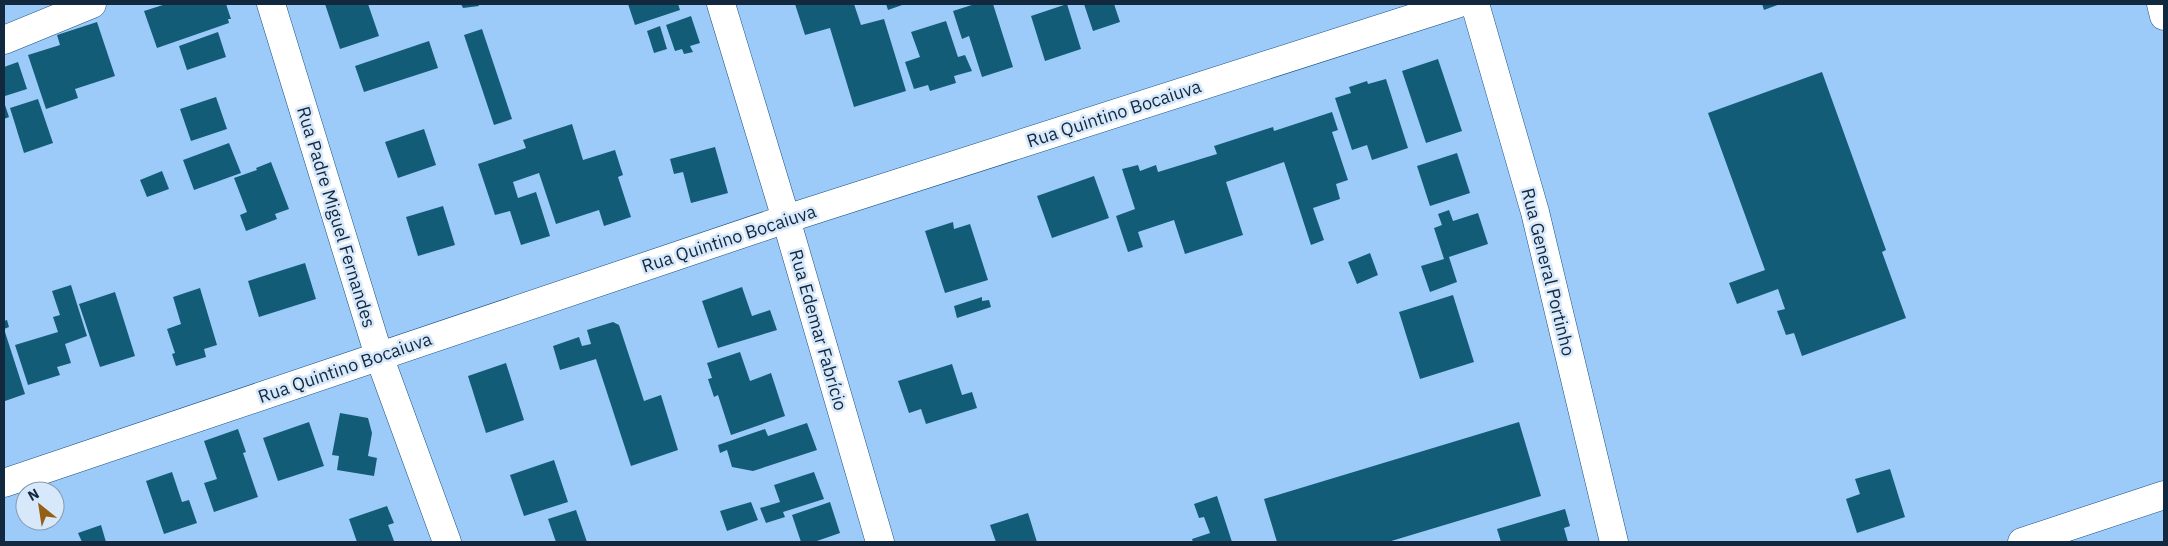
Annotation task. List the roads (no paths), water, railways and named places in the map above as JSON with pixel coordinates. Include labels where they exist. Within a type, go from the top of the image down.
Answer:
[{"type":"street","points":[[4,40],[92,4]]},
{"type":"street","name":"Rua Padre Miguel Fernandes","points":[[271,4],[379,356],[447,542]]},
{"type":"street","name":"Rua Edemar Fabrício","points":[[721,4],[880,542]]},
{"type":"street","name":"Rua Quintino Bocaiuva","points":[[4,483],[786,219],[1457,4]]},
{"type":"street","name":"Rua General Portinho","points":[[1475,4],[1534,212],[1614,542]]},
{"type":"street","points":[[2161,4],[2164,16]]},
{"type":"street","points":[[2022,542],[2164,495]]}]
